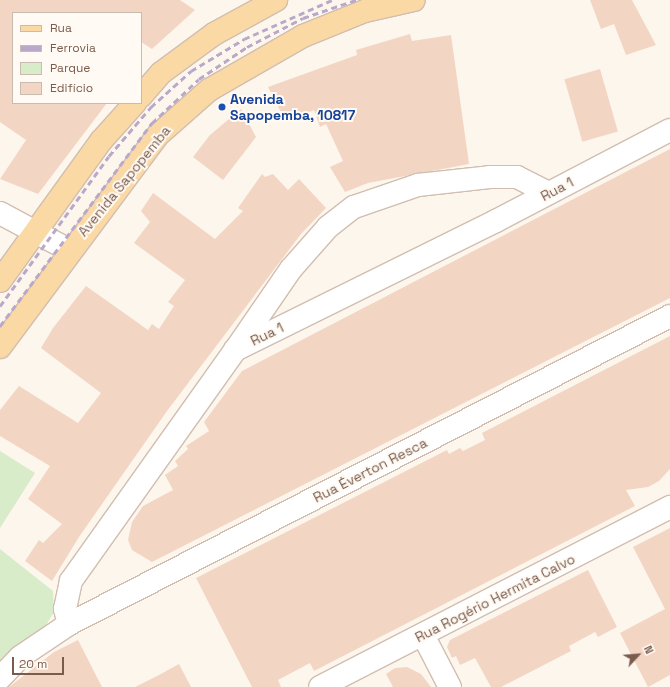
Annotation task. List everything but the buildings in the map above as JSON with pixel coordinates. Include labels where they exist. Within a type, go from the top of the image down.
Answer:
[{"type":"main road","points":[[142,95],[161,73],[214,34],[276,0]]},
{"type":"main road","name":"Avenida Sapopemba","points":[[0,347],[69,250],[158,135],[209,90],[303,36],[365,11],[414,0]]},
{"type":"main road","points":[[0,281],[101,141],[134,104]]},
{"type":"street","name":"Rua 1","points":[[69,624],[65,609],[71,581],[234,350],[548,193],[670,130]]},
{"type":"street","points":[[234,350],[291,269],[328,227],[354,207],[418,185],[490,176],[517,177],[548,193]]},
{"type":"street","points":[[0,213],[69,250]]},
{"type":"street","name":"Rua Éverton Resca","points":[[69,624],[670,316]]},
{"type":"street","name":"Rua Rogério Hermita Calvo","points":[[320,687],[670,508]]},
{"type":"street","points":[[0,678],[20,657],[69,624]]},
{"type":"street","points":[[423,635],[450,687]]},
{"type":"green space","points":[[0,451],[35,473],[0,528]]},
{"type":"green space","points":[[0,549],[53,591],[54,612],[46,625],[0,664]]},
{"type":"railway","points":[[0,306],[109,156],[151,107],[191,71],[244,39],[332,0]]},
{"type":"railway","points":[[0,326],[152,123],[199,79],[247,47],[303,18],[356,0]]},
{"type":"place","name":"Avenida Sapopemba, 10817","points":[[222,107]]}]
